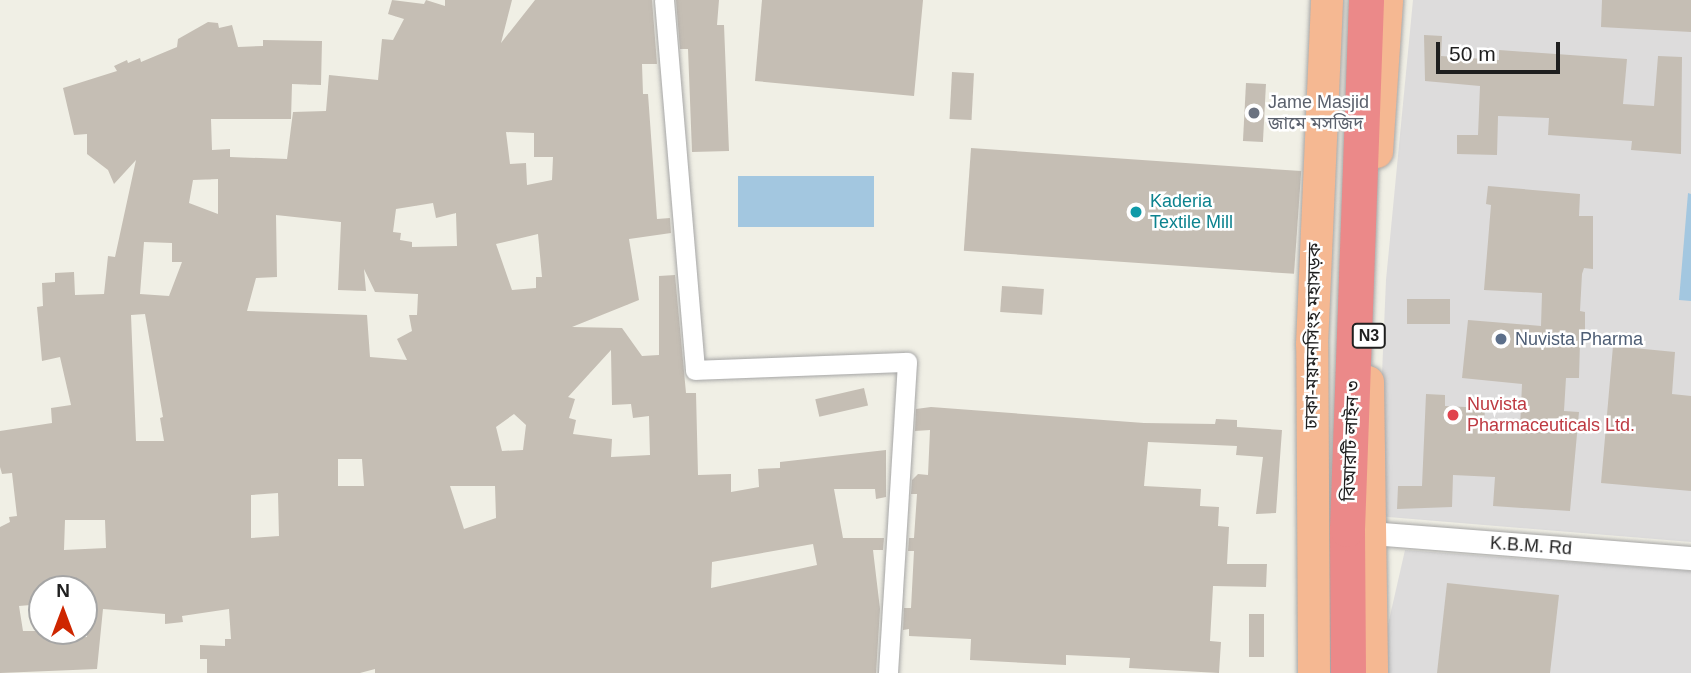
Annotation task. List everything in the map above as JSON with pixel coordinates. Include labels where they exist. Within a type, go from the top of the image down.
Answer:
[{"type":"highway","name":"ঢাকা-ময়মনসিংহ মহাসড়ক","points":[[1314,673],[1312,345],[1327,0]]},
{"type":"highway","name":"বিআরটি লাইন ৩","points":[[1348,673],[1347,529],[1366,0]]},
{"type":"highway","name":"N3","points":[[1372,673],[1369,284],[1387,0]]},
{"type":"street","points":[[664,0],[695,370],[907,362],[888,673]]},
{"type":"street","name":"K.B.M. Rd","points":[[1371,533],[1691,558]]},
{"type":"shaded area","points":[[1413,0],[1691,0],[1691,542],[1376,516],[1386,280]]},
{"type":"shaded area","points":[[1405,550],[1691,571],[1691,673],[1377,673]]},
{"type":"water","points":[[738,176],[874,176],[874,227],[738,227]]},
{"type":"water","points":[[1688,193],[1691,194],[1691,301],[1679,300]]},
{"type":"building","points":[[392,0],[424,4],[426,0],[445,6],[445,0],[512,0],[501,43],[535,0],[652,0],[657,64],[642,64],[643,94],[648,94],[657,219],[670,218],[671,233],[629,239],[639,300],[572,327],[622,328],[642,356],[659,355],[659,276],[675,275],[686,393],[696,393],[698,475],[731,474],[731,492],[759,487],[758,469],[780,468],[780,462],[886,450],[886,497],[876,499],[875,489],[834,489],[843,538],[884,538],[883,550],[873,550],[880,609],[876,673],[375,673],[375,669],[360,673],[207,673],[207,659],[200,659],[200,645],[225,646],[225,639],[231,639],[229,609],[182,616],[183,622],[165,624],[165,614],[103,609],[97,669],[0,673],[0,527],[10,522],[9,517],[17,516],[12,473],[2,474],[0,467],[0,431],[52,423],[51,408],[71,405],[60,357],[42,361],[37,307],[43,306],[42,283],[55,282],[55,273],[74,272],[75,295],[104,294],[108,256],[115,257],[136,160],[114,184],[108,170],[87,154],[87,134],[74,135],[63,88],[117,71],[114,66],[127,60],[128,63],[140,58],[141,62],[177,47],[178,39],[208,22],[218,23],[219,28],[232,25],[238,47],[263,46],[263,40],[322,41],[321,85],[292,84],[291,119],[211,119],[212,150],[230,149],[230,157],[287,159],[293,112],[326,111],[329,75],[378,80],[382,39],[393,40],[404,19],[388,14]],"holes":[[[506,132],[534,133],[534,157],[553,157],[552,180],[527,185],[526,163],[510,164]],[[218,179],[218,214],[189,203],[193,180]],[[433,203],[436,218],[456,213],[457,246],[412,247],[412,242],[400,240],[401,233],[393,232],[396,209]],[[276,215],[341,222],[338,290],[366,291],[364,269],[375,292],[418,294],[417,315],[409,315],[412,331],[397,339],[407,360],[370,357],[367,315],[247,311],[256,278],[277,277]],[[538,234],[542,277],[536,277],[536,288],[512,290],[496,244]],[[144,242],[172,243],[172,262],[182,262],[169,296],[140,294]],[[145,314],[163,417],[160,418],[164,441],[136,441],[131,315]],[[611,350],[612,405],[631,404],[633,418],[649,416],[650,455],[611,457],[612,439],[573,434],[576,420],[569,418],[575,399],[568,397]],[[514,414],[526,425],[523,450],[502,451],[496,427]],[[338,459],[362,459],[364,486],[338,486]],[[450,486],[495,486],[496,518],[464,529]],[[278,493],[279,536],[251,538],[251,495]],[[65,520],[105,520],[106,548],[64,550]],[[813,544],[817,565],[711,588],[712,562]]]},
{"type":"building","points":[[676,0],[719,0],[717,25],[724,25],[729,151],[692,152],[688,49],[680,49]]},
{"type":"building","points":[[762,0],[923,0],[914,96],[755,81]]},
{"type":"building","points":[[1602,0],[1691,0],[1691,32],[1601,27]]},
{"type":"building","points":[[1424,35],[1442,36],[1441,56],[1499,60],[1499,50],[1627,59],[1623,104],[1654,106],[1658,56],[1682,57],[1681,154],[1631,150],[1632,141],[1548,135],[1549,118],[1498,116],[1497,155],[1457,154],[1457,135],[1478,135],[1480,86],[1425,81]]},
{"type":"building","points":[[952,72],[974,73],[972,120],[950,119]]},
{"type":"building","name":"Jame Masjid জামে মসজিদ","points":[[1246,83],[1266,84],[1263,142],[1243,141]]},
{"type":"building","name":"Kaderia Textile Mill","points":[[971,148],[1301,171],[1294,274],[964,251]]},
{"type":"building","points":[[1488,186],[1580,194],[1579,216],[1593,216],[1593,269],[1584,268],[1582,274],[1580,311],[1585,312],[1585,342],[1580,342],[1579,378],[1566,378],[1564,411],[1579,412],[1570,511],[1493,506],[1495,477],[1453,475],[1452,507],[1397,509],[1398,486],[1422,486],[1426,394],[1445,395],[1445,406],[1485,408],[1484,427],[1520,429],[1522,384],[1462,378],[1468,320],[1541,326],[1542,293],[1484,290],[1491,205],[1486,204]]},
{"type":"building","points":[[1002,286],[1044,289],[1042,315],[1000,312]]},
{"type":"building","points":[[1407,299],[1450,299],[1450,324],[1407,324]]},
{"type":"building","points":[[1613,346],[1675,352],[1672,394],[1691,396],[1691,491],[1601,483]]},
{"type":"building","points":[[864,388],[868,406],[819,417],[815,399]]},
{"type":"building","points":[[931,407],[1144,423],[1215,424],[1216,419],[1237,420],[1237,427],[1282,430],[1276,513],[1256,514],[1263,457],[1236,455],[1237,446],[1148,442],[1144,486],[1201,489],[1200,506],[1219,507],[1218,526],[1229,527],[1227,564],[1267,564],[1266,587],[1213,586],[1210,641],[1221,642],[1219,673],[1129,668],[1130,658],[1066,655],[1066,665],[970,660],[971,639],[909,636],[909,629],[903,630],[904,608],[911,608],[914,551],[908,551],[909,538],[914,538],[917,494],[911,494],[912,480],[918,474],[928,475],[930,430],[915,431],[916,409]]},
{"type":"building","points":[[1447,583],[1559,595],[1550,673],[1437,673]]},
{"type":"building","points":[[1249,614],[1264,614],[1264,657],[1249,657]]},
{"type":"place","name":"Jame Masjid জামে মসজিদ","points":[[1254,113]]},
{"type":"place","name":"Kaderia Textile Mill","points":[[1136,212]]},
{"type":"place","name":"Nuvista Pharma","points":[[1501,339]]},
{"type":"place","name":"Nuvista Pharmaceuticals Ltd.","points":[[1453,415]]}]
